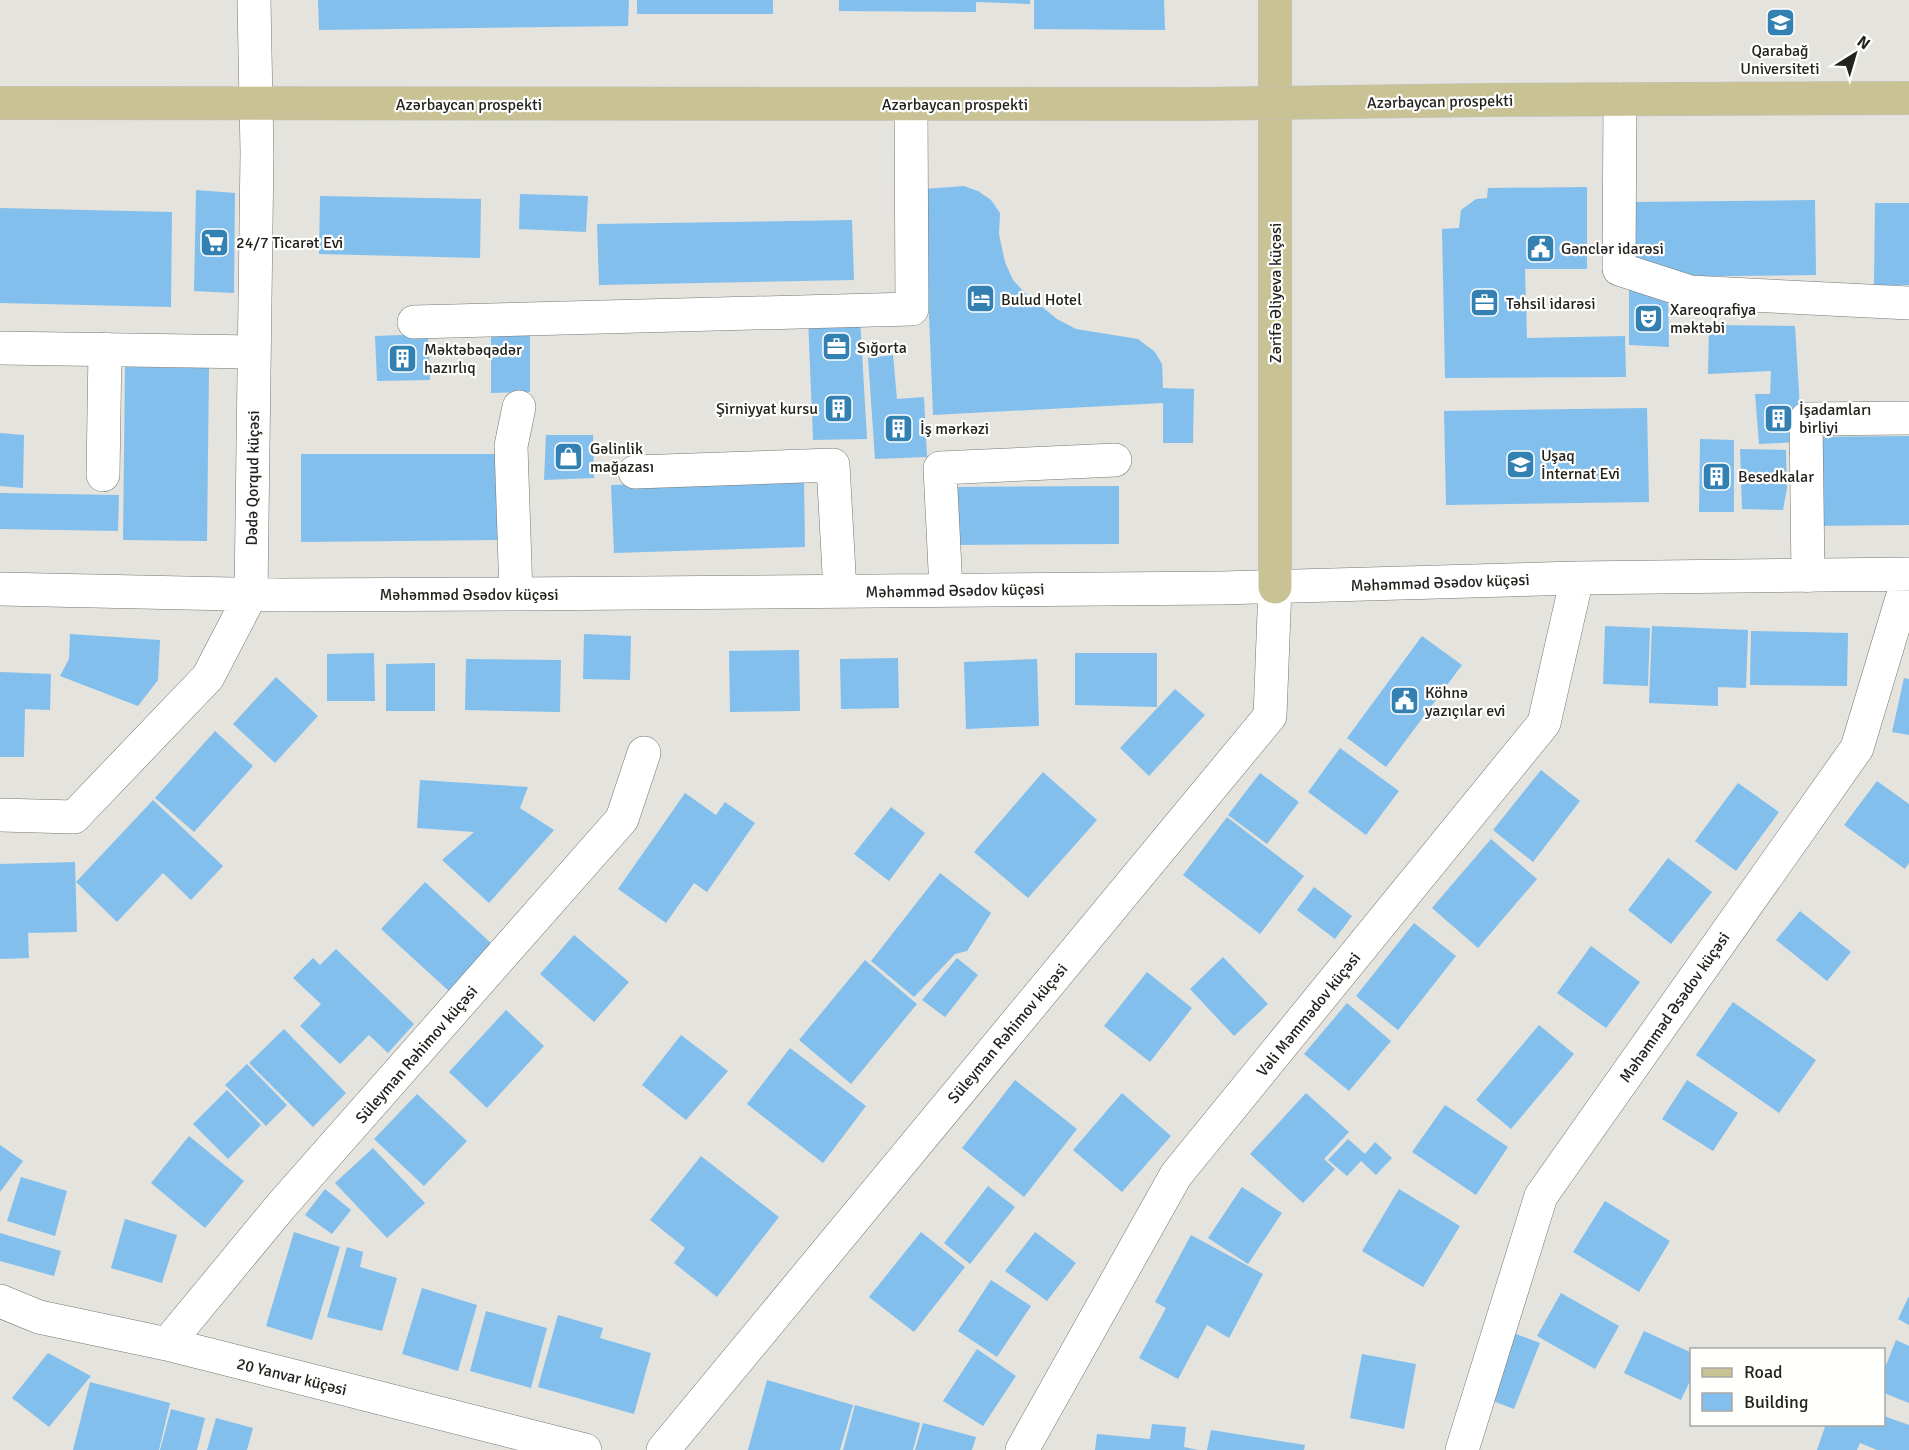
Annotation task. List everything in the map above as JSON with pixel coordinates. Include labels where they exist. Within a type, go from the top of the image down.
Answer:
[{"type":"main road","name":"Zərifə Əliyeva küçəsi","points":[[1275,0],[1275,587]]},
{"type":"main road","name":"Azərbaycan prospekti","points":[[0,103],[1195,104],[1909,98]]},
{"type":"street","name":"Dədə Qorqud küçəsi","points":[[0,815],[74,817],[207,677],[251,594],[256,104],[254,0]]},
{"type":"street","points":[[1620,99],[1619,269],[1690,292],[1909,303]]},
{"type":"street","points":[[414,322],[912,309],[911,104]]},
{"type":"street","points":[[0,348],[254,352]]},
{"type":"street","points":[[103,475],[105,349]]},
{"type":"street","points":[[516,594],[511,446],[519,407]]},
{"type":"street","points":[[1808,576],[1806,419],[1909,418]]},
{"type":"street","points":[[946,590],[939,468],[1115,460]]},
{"type":"street","points":[[635,472],[833,465],[840,591]]},
{"type":"street","name":"Məhəmməd Əsədov küçəsi","points":[[0,589],[251,594],[516,594],[1275,587],[1576,578],[1909,575],[1857,748],[1541,1196],[1462,1450]]},
{"type":"street","name":"Vəli Məmmədov küçəsi","points":[[1022,1450],[1176,1175],[1544,723],[1576,578]]},
{"type":"street","name":"Süleyman Rəhimov küçəsi","points":[[663,1450],[1270,716],[1275,587]]},
{"type":"street","name":"Süleyman Rəhimov küçəsi","points":[[167,1344],[281,1206],[622,819],[644,753]]},
{"type":"street","name":"20 Yanvar küçəsi","points":[[0,1301],[39,1317],[167,1344],[585,1450]]},
{"type":"building","points":[[318,0],[629,0],[628,26],[319,30]]},
{"type":"building","points":[[637,0],[773,0],[773,14],[637,14]]},
{"type":"building","points":[[839,0],[1030,0],[1030,4],[976,2],[976,12],[839,11]]},
{"type":"building","points":[[1034,0],[1164,0],[1165,30],[1034,29]]},
{"type":"building","name":"Bulud Hotel","points":[[964,186],[978,191],[991,200],[1000,213],[999,234],[1005,262],[1013,280],[1025,293],[1057,319],[1076,329],[1138,339],[1155,352],[1162,364],[1163,388],[1194,389],[1193,443],[1163,443],[1163,403],[933,415],[924,189]]},
{"type":"building","points":[[1587,187],[1587,269],[1525,269],[1527,338],[1625,336],[1626,377],[1445,378],[1442,229],[1459,228],[1461,210],[1476,199],[1487,198],[1488,188]]},
{"type":"building","name":"24/7 Ticarət Evi","points":[[196,190],[235,193],[234,293],[194,291]]},
{"type":"building","points":[[520,194],[588,196],[586,232],[519,229]]},
{"type":"building","points":[[320,196],[481,199],[480,258],[319,254]]},
{"type":"building","points":[[1815,200],[1816,275],[1636,277],[1635,202]]},
{"type":"building","points":[[1875,203],[1909,203],[1909,285],[1874,285]]},
{"type":"building","points":[[0,208],[172,212],[171,307],[0,303]]},
{"type":"building","points":[[852,220],[854,280],[599,285],[597,224]]},
{"type":"building","name":"Xareoqrafiya məktəbi","points":[[1629,283],[1668,290],[1669,347],[1629,345]]},
{"type":"building","points":[[860,317],[867,439],[813,440],[808,318]]},
{"type":"building","points":[[1709,325],[1795,326],[1802,442],[1759,444],[1755,394],[1770,394],[1771,371],[1708,374]]},
{"type":"building","points":[[491,330],[530,330],[530,392],[491,393]]},
{"type":"building","name":"Məktəbəqədər hazırlıq","points":[[428,334],[430,380],[377,381],[375,336]]},
{"type":"building","name":"İş mərkəzi","points":[[893,355],[897,399],[924,397],[927,457],[875,459],[868,358]]},
{"type":"building","points":[[125,367],[209,368],[207,541],[123,540]]},
{"type":"building","name":"Uşaq İnternat Evi","points":[[1647,408],[1649,502],[1446,505],[1444,411]]},
{"type":"building","points":[[0,433],[24,435],[23,488],[0,486]]},
{"type":"building","name":"Gəlinlik mağazası","points":[[546,435],[593,435],[594,478],[544,480]]},
{"type":"building","points":[[1909,436],[1909,525],[1809,526],[1808,437]]},
{"type":"building","name":"Besedkalar","points":[[1700,439],[1734,440],[1734,512],[1699,512]]},
{"type":"building","points":[[1740,449],[1786,450],[1787,488],[1783,510],[1742,509]]},
{"type":"building","points":[[301,454],[497,454],[498,540],[301,542]]},
{"type":"building","points":[[804,479],[805,547],[614,553],[611,485]]},
{"type":"building","points":[[1119,486],[1119,544],[954,545],[953,487]]},
{"type":"building","points":[[0,493],[119,495],[118,531],[0,529]]},
{"type":"building","points":[[1605,626],[1650,628],[1648,686],[1603,684]]},
{"type":"building","points":[[1652,626],[1748,630],[1746,688],[1718,687],[1718,706],[1649,703]]},
{"type":"building","points":[[1751,631],[1848,633],[1847,686],[1750,685]]},
{"type":"building","points":[[70,634],[160,640],[158,680],[138,706],[60,676],[69,659]]},
{"type":"building","points":[[584,634],[631,636],[630,680],[583,679]]},
{"type":"building","name":"Köhnə yazıçılar evi","points":[[1422,636],[1462,665],[1386,767],[1347,738]]},
{"type":"building","points":[[799,650],[800,711],[730,712],[729,651]]},
{"type":"building","points":[[374,653],[375,701],[327,701],[327,654]]},
{"type":"building","points":[[1075,653],[1157,653],[1157,707],[1075,705]]},
{"type":"building","points":[[898,658],[899,708],[841,709],[840,659]]},
{"type":"building","points":[[466,659],[561,660],[560,712],[465,710]]},
{"type":"building","points":[[1037,659],[1039,726],[966,729],[964,662]]},
{"type":"building","points":[[435,663],[435,711],[386,711],[386,664]]},
{"type":"building","points":[[0,672],[51,674],[50,710],[25,709],[24,757],[0,757]]},
{"type":"building","points":[[276,677],[318,716],[275,763],[233,724]]},
{"type":"building","points":[[1904,678],[1909,679],[1909,735],[1892,732]]},
{"type":"building","points":[[1175,689],[1205,715],[1149,776],[1120,748]]},
{"type":"building","points":[[215,731],[253,766],[194,832],[155,798]]},
{"type":"building","points":[[1340,748],[1399,791],[1366,835],[1308,792]]},
{"type":"building","points":[[1541,770],[1580,801],[1533,862],[1493,830]]},
{"type":"building","points":[[1043,772],[1097,820],[1028,898],[974,852]]},
{"type":"building","points":[[1260,773],[1299,802],[1267,844],[1228,815]]},
{"type":"building","points":[[420,780],[528,787],[520,808],[554,830],[489,903],[442,860],[474,832],[417,828]]},
{"type":"building","points":[[1877,781],[1909,804],[1909,863],[1905,869],[1844,825]]},
{"type":"building","points":[[1738,783],[1779,812],[1736,871],[1695,841]]},
{"type":"building","points":[[685,793],[716,815],[725,802],[755,823],[707,892],[694,883],[666,923],[618,889]]},
{"type":"building","points":[[153,800],[223,866],[191,900],[163,873],[117,922],[76,882]]},
{"type":"building","points":[[891,807],[925,833],[889,881],[854,854]]},
{"type":"building","points":[[1227,817],[1304,876],[1260,934],[1183,875]]},
{"type":"building","points":[[1491,839],[1537,879],[1478,948],[1432,908]]},
{"type":"building","points":[[1668,858],[1712,892],[1671,944],[1628,910]]},
{"type":"building","points":[[75,862],[77,932],[28,933],[29,958],[0,959],[0,864]]},
{"type":"building","points":[[940,873],[991,913],[967,951],[955,954],[914,997],[871,961]]},
{"type":"building","points":[[425,882],[493,945],[450,992],[381,929]]},
{"type":"building","points":[[1314,887],[1352,916],[1335,939],[1297,910]]},
{"type":"building","points":[[1800,911],[1851,952],[1827,981],[1776,940]]},
{"type":"building","points":[[1414,923],[1456,956],[1398,1030],[1356,996]]},
{"type":"building","points":[[574,935],[629,982],[594,1022],[540,974]]},
{"type":"building","points":[[1591,946],[1640,982],[1606,1028],[1557,993]]},
{"type":"building","points":[[336,949],[414,1024],[388,1053],[369,1035],[340,1064],[300,1026],[321,1004],[293,978],[313,958],[320,965]]},
{"type":"building","points":[[1223,957],[1268,1004],[1234,1036],[1190,989]]},
{"type":"building","points":[[957,958],[978,975],[945,1017],[922,1000]]},
{"type":"building","points":[[865,960],[917,1004],[851,1084],[799,1040]]},
{"type":"building","points":[[1147,972],[1192,1008],[1150,1062],[1104,1026]]},
{"type":"building","points":[[1733,1002],[1816,1060],[1779,1113],[1696,1055]]},
{"type":"building","points":[[1347,1003],[1391,1041],[1349,1091],[1304,1054]]},
{"type":"building","points":[[506,1010],[544,1046],[487,1108],[449,1072]]},
{"type":"building","points":[[1539,1025],[1574,1054],[1511,1129],[1476,1100]]},
{"type":"building","points":[[284,1029],[346,1093],[313,1127],[249,1063]]},
{"type":"building","points":[[681,1035],[728,1071],[686,1120],[642,1085]]},
{"type":"building","points":[[790,1048],[866,1106],[823,1163],[747,1104]]},
{"type":"building","points":[[247,1064],[287,1105],[266,1126],[225,1085]]},
{"type":"building","points":[[1015,1080],[1077,1129],[1024,1197],[962,1148]]},
{"type":"building","points":[[1687,1080],[1738,1113],[1713,1151],[1662,1119]]},
{"type":"building","points":[[227,1090],[261,1125],[228,1159],[193,1124]]},
{"type":"building","points":[[1122,1093],[1171,1136],[1122,1192],[1073,1150]]},
{"type":"building","points":[[1306,1093],[1349,1132],[1324,1159],[1335,1169],[1303,1203],[1250,1154]]},
{"type":"building","points":[[417,1094],[467,1141],[424,1186],[374,1139]]},
{"type":"building","points":[[1445,1105],[1508,1147],[1476,1195],[1412,1152]]},
{"type":"building","points":[[189,1136],[244,1181],[205,1228],[151,1183]]},
{"type":"building","points":[[1348,1139],[1365,1154],[1375,1142],[1392,1158],[1376,1175],[1361,1161],[1347,1176],[1328,1160]]},
{"type":"building","points":[[0,1145],[23,1161],[0,1192]]},
{"type":"building","points":[[373,1148],[425,1203],[387,1238],[335,1183]]},
{"type":"building","points":[[701,1156],[779,1217],[717,1297],[674,1263],[685,1248],[650,1220]]},
{"type":"building","points":[[21,1177],[67,1191],[55,1236],[7,1221]]},
{"type":"building","points":[[988,1186],[1015,1207],[970,1264],[944,1243]]},
{"type":"building","points":[[1242,1187],[1282,1213],[1248,1264],[1208,1238]]},
{"type":"building","points":[[325,1189],[351,1210],[332,1234],[305,1215]]},
{"type":"building","points":[[1399,1189],[1460,1226],[1423,1287],[1362,1251]]},
{"type":"building","points":[[1605,1201],[1670,1241],[1639,1292],[1573,1252]]},
{"type":"building","points":[[125,1219],[177,1235],[162,1283],[111,1268]]},
{"type":"building","points":[[294,1232],[340,1247],[312,1340],[266,1326]]},
{"type":"building","points":[[921,1232],[965,1267],[914,1332],[869,1297]]},
{"type":"building","points":[[1035,1232],[1076,1263],[1047,1301],[1005,1271]]},
{"type":"building","points":[[0,1233],[61,1251],[54,1276],[0,1261]]},
{"type":"building","points":[[1191,1235],[1263,1274],[1229,1338],[1207,1325],[1178,1379],[1139,1358],[1166,1308],[1155,1302]]},
{"type":"building","points":[[347,1247],[363,1252],[360,1267],[397,1278],[382,1331],[327,1317]]},
{"type":"building","points":[[991,1280],[1031,1306],[997,1357],[958,1331]]},
{"type":"building","points":[[422,1288],[477,1305],[458,1371],[402,1354]]},
{"type":"building","points":[[1561,1293],[1619,1326],[1595,1369],[1537,1336]]},
{"type":"building","points":[[1909,1296],[1909,1325],[1898,1319]]},
{"type":"building","points":[[486,1311],[547,1328],[531,1388],[470,1371]]},
{"type":"building","points":[[558,1315],[603,1328],[600,1338],[651,1353],[634,1414],[538,1387]]},
{"type":"building","points":[[1506,1330],[1540,1343],[1514,1409],[1480,1396]]},
{"type":"building","points":[[1644,1331],[1690,1352],[1690,1381],[1681,1400],[1624,1373]]},
{"type":"building","points":[[1896,1340],[1909,1346],[1909,1403],[1885,1393],[1885,1368]]},
{"type":"building","points":[[977,1349],[1016,1376],[983,1426],[943,1401]]},
{"type":"building","points":[[48,1353],[91,1376],[49,1427],[12,1398]]},
{"type":"building","points":[[1362,1354],[1416,1364],[1404,1429],[1350,1418]]},
{"type":"building","points":[[767,1380],[853,1405],[840,1450],[748,1450]]},
{"type":"building","points":[[90,1382],[170,1403],[159,1450],[73,1450]]},
{"type":"building","points":[[855,1405],[920,1423],[913,1450],[843,1450]]},
{"type":"building","points":[[171,1409],[205,1418],[197,1450],[160,1450]]},
{"type":"building","points":[[1885,1416],[1909,1425],[1909,1450],[1877,1450],[1860,1443],[1857,1450],[1817,1450],[1825,1426],[1885,1426]]},
{"type":"building","points":[[216,1418],[253,1428],[247,1450],[207,1450]]},
{"type":"building","points":[[923,1423],[976,1437],[972,1450],[915,1450]]},
{"type":"building","points":[[1152,1424],[1186,1427],[1184,1447],[1198,1450],[1095,1450],[1097,1434],[1150,1439]]},
{"type":"building","points":[[1211,1430],[1305,1445],[1304,1450],[1207,1450]]},
{"type":"place","name":"Qarabağ Universiteti","points":[[1780,22]]},
{"type":"place","name":"24/7 Ticarət Evi","points":[[215,242]]},
{"type":"place","name":"Gənclər idarəsi","points":[[1540,248]]},
{"type":"place","name":"Bulud Hotel","points":[[980,299]]},
{"type":"place","name":"Təhsil idarəsi","points":[[1485,303]]},
{"type":"place","name":"Xareoqrafiya məktəbi","points":[[1649,318]]},
{"type":"place","name":"Sığorta","points":[[836,347]]},
{"type":"place","name":"Məktəbəqədər hazırlıq","points":[[403,358]]},
{"type":"place","name":"Şirniyyat kursu","points":[[839,408]]},
{"type":"place","name":"İşadamları birliyi","points":[[1778,418]]},
{"type":"place","name":"İş mərkəzi","points":[[899,428]]},
{"type":"place","name":"Gəlinlik mağazası","points":[[569,457]]},
{"type":"place","name":"Uşaq İnternat Evi","points":[[1520,464]]},
{"type":"place","name":"Besedkalar","points":[[1717,476]]},
{"type":"place","name":"Köhnə yazıçılar evi","points":[[1404,701]]}]
